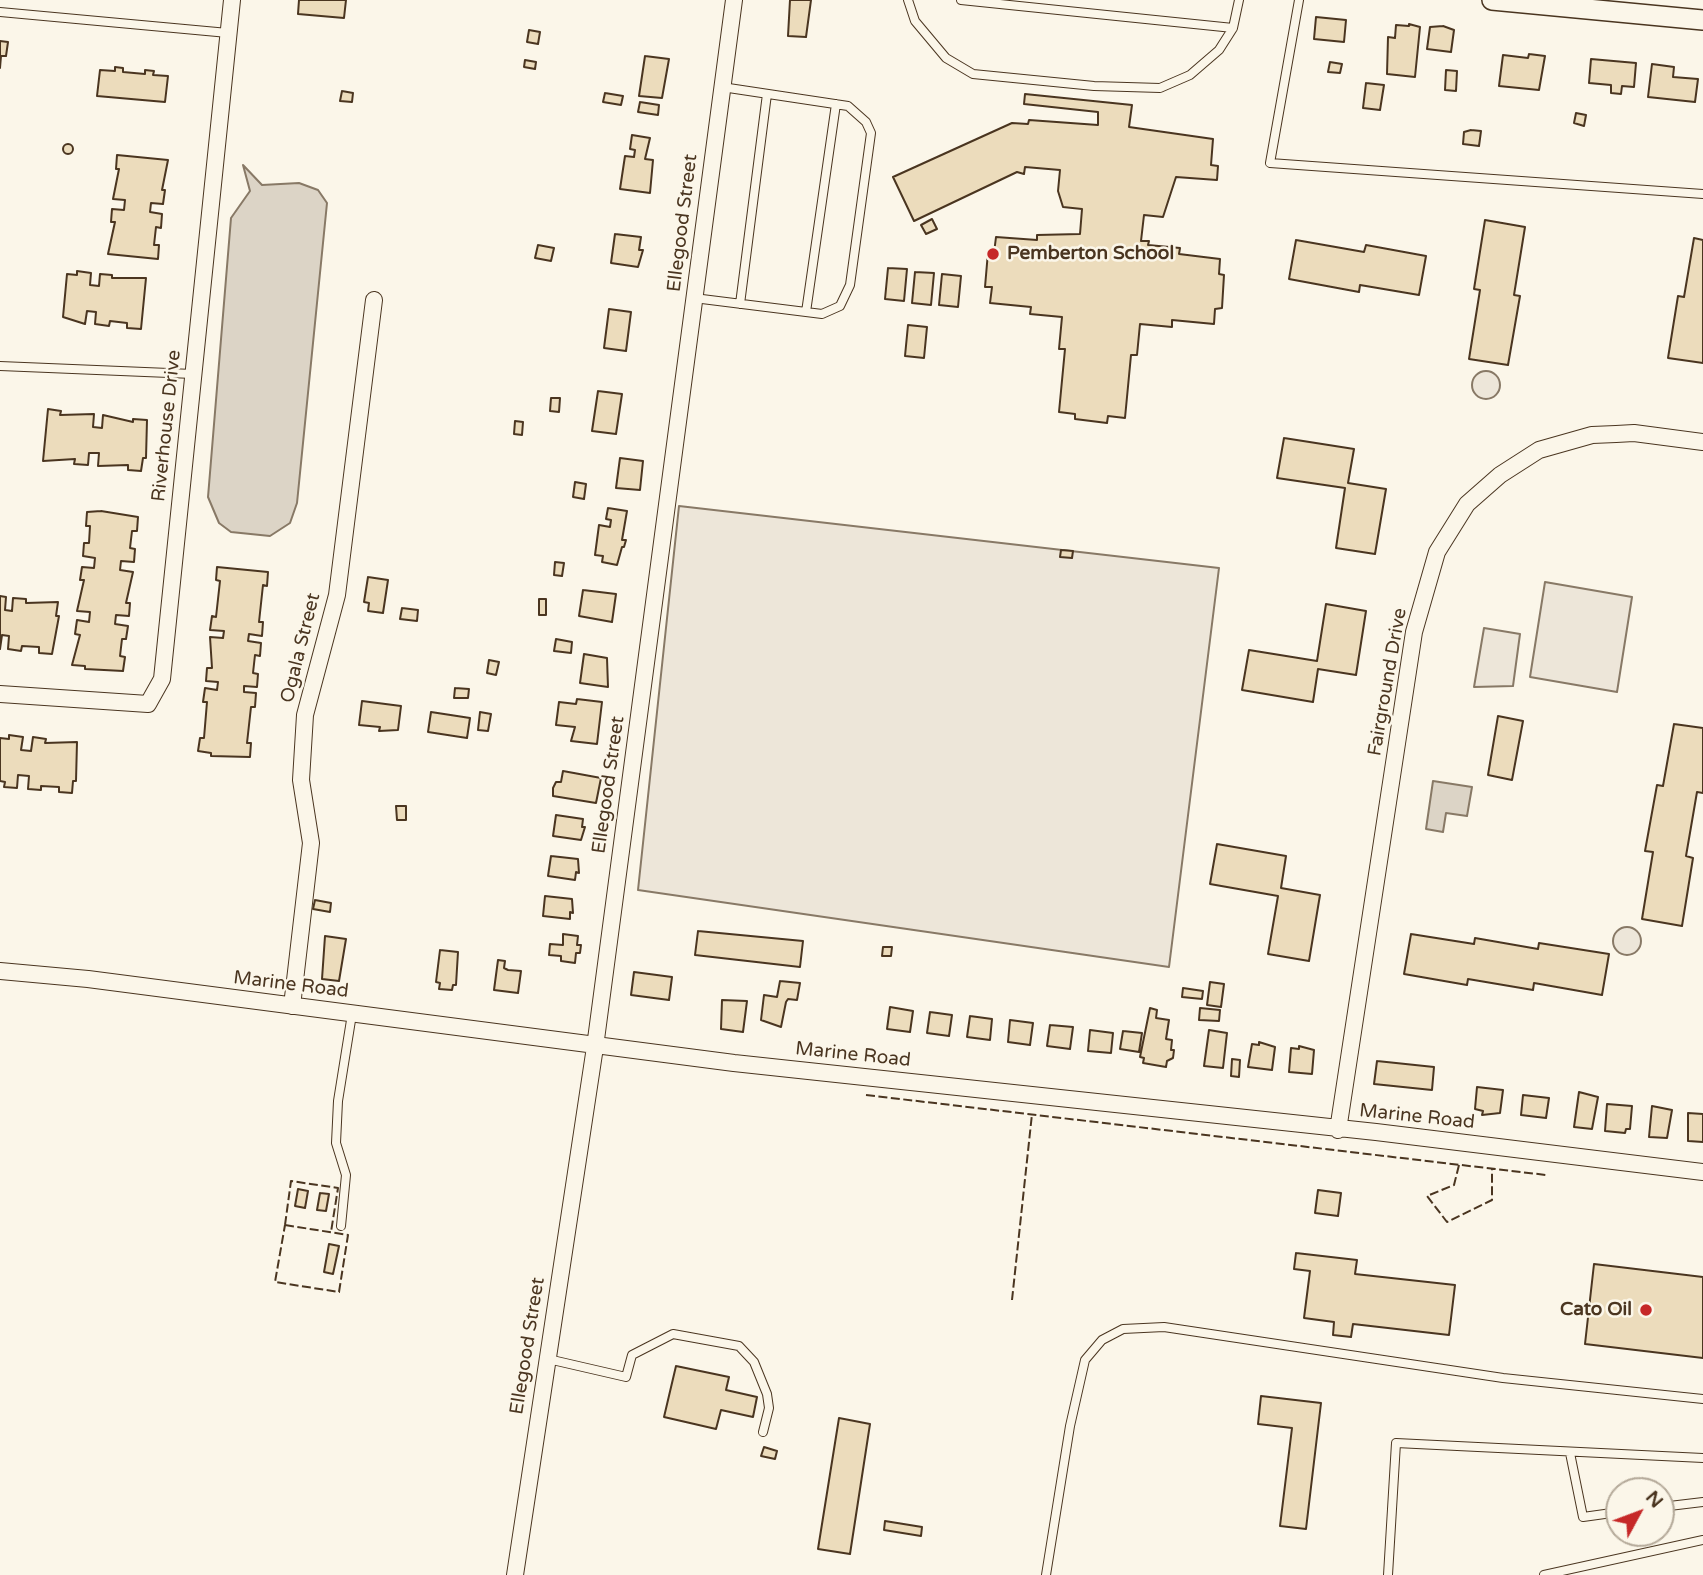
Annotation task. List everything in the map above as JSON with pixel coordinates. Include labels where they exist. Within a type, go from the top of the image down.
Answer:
[{"type":"street","name":"Riverhouse Drive","points":[[0,694],[148,704],[158,692],[163,679],[232,0]]},
{"type":"street","name":"Ellegood Street","points":[[515,1575],[596,1046],[734,0]]},
{"type":"street","points":[[1492,0],[1576,4],[1703,20]]},
{"type":"street","name":"Ogala Street","points":[[292,1006],[311,843],[301,780],[305,715],[337,595],[374,300]]},
{"type":"street","name":"Fairground Drive","points":[[1338,1130],[1414,632],[1437,552],[1467,504],[1500,475],[1539,450],[1591,435],[1634,433],[1703,442]]},
{"type":"street","name":"Marine Road","points":[[0,971],[596,1046],[1338,1130],[1376,1132],[1703,1172]]},
{"type":"lane","points":[[908,0],[915,21],[946,58],[973,74],[1094,86],[1160,88],[1190,75],[1219,50],[1233,29],[1239,0]]},
{"type":"lane","points":[[961,0],[1233,29]]},
{"type":"lane","points":[[1300,0],[1270,163],[1703,194]]},
{"type":"lane","points":[[0,12],[228,33]]},
{"type":"lane","points":[[694,298],[806,312],[831,312],[846,298],[871,132],[857,112],[848,106],[722,87]]},
{"type":"lane","points":[[740,304],[768,94]]},
{"type":"lane","points":[[806,312],[836,104]]},
{"type":"lane","points":[[0,366],[193,374]]},
{"type":"lane","points":[[341,1226],[346,1175],[336,1143],[338,1101],[352,1014]]},
{"type":"lane","points":[[1046,1575],[1070,1426],[1086,1360],[1102,1340],[1123,1329],[1164,1327],[1503,1378],[1703,1399]]},
{"type":"lane","points":[[548,1359],[626,1377],[632,1355],[673,1334],[738,1346],[761,1374],[767,1394],[769,1408],[763,1432]]},
{"type":"lane","points":[[1388,1575],[1396,1443],[1703,1458]]},
{"type":"lane","points":[[1570,1453],[1583,1517],[1605,1514]]},
{"type":"lane","points":[[1675,1505],[1703,1502]]},
{"type":"lane","points":[[1544,1575],[1703,1540]]},
{"type":"shaded area","points":[[243,165],[262,185],[299,183],[318,190],[327,203],[297,503],[290,523],[270,536],[231,532],[219,523],[208,497],[231,218],[250,191]]},
{"type":"shaded area","points":[[1486,371],[1496,375],[1500,385],[1496,395],[1486,399],[1476,395],[1472,385],[1476,375]]},
{"type":"shaded area","points":[[679,506],[1219,568],[1169,967],[638,890]]},
{"type":"shaded area","points":[[1545,582],[1632,597],[1617,692],[1530,677]]},
{"type":"shaded area","points":[[1484,628],[1520,634],[1513,686],[1474,687]]},
{"type":"shaded area","points":[[1433,781],[1472,787],[1467,816],[1446,813],[1443,832],[1426,829]]},
{"type":"shaded area","points":[[1627,927],[1637,931],[1641,941],[1637,951],[1627,955],[1617,951],[1613,941],[1617,931]]},
{"type":"building","points":[[299,0],[346,0],[344,18],[298,14]]},
{"type":"building","points":[[790,0],[811,0],[806,37],[788,36]]},
{"type":"building","points":[[1316,17],[1346,20],[1344,42],[1314,39]]},
{"type":"building","points":[[1396,25],[1420,27],[1415,77],[1387,74],[1388,37],[1395,38]]},
{"type":"building","points":[[1443,26],[1454,30],[1451,52],[1427,49],[1430,27]]},
{"type":"building","points":[[529,30],[540,32],[538,44],[527,42]]},
{"type":"building","points":[[0,41],[8,42],[6,56],[1,56],[0,68]]},
{"type":"building","points":[[1529,54],[1545,56],[1539,90],[1499,86],[1503,55],[1528,58]]},
{"type":"building","points":[[645,56],[669,59],[662,98],[639,96]]},
{"type":"building","points":[[1591,59],[1636,63],[1634,87],[1622,86],[1621,94],[1611,93],[1611,85],[1589,83]]},
{"type":"building","points":[[525,60],[536,62],[535,69],[524,67]]},
{"type":"building","points":[[1330,62],[1342,64],[1340,73],[1328,72]]},
{"type":"building","points":[[1652,64],[1674,67],[1673,77],[1698,79],[1695,102],[1648,97]]},
{"type":"building","points":[[115,67],[123,68],[123,72],[145,74],[145,70],[154,71],[153,75],[168,76],[165,102],[97,96],[100,70],[115,71]]},
{"type":"building","points":[[1446,70],[1457,71],[1456,91],[1445,90]]},
{"type":"building","points":[[1366,83],[1384,85],[1380,110],[1363,108]]},
{"type":"building","points":[[342,91],[353,93],[352,102],[340,101]]},
{"type":"building","points":[[605,93],[623,96],[621,105],[603,102]]},
{"type":"building","points":[[1025,94],[1132,105],[1129,127],[1213,139],[1211,165],[1218,166],[1217,180],[1176,177],[1163,217],[1144,215],[1141,241],[1149,241],[1148,245],[1180,248],[1179,254],[1220,259],[1219,274],[1224,275],[1222,308],[1215,309],[1214,324],[1172,320],[1172,327],[1140,324],[1137,355],[1131,355],[1125,418],[1108,416],[1107,423],[1075,419],[1075,414],[1059,412],[1065,349],[1059,349],[1062,317],[1030,314],[1031,307],[990,303],[992,287],[985,287],[988,252],[994,253],[996,237],[1037,240],[1037,235],[1080,234],[1082,209],[1063,207],[1058,191],[1060,170],[1025,167],[1024,174],[1017,172],[914,221],[893,177],[1012,123],[1028,124],[1029,120],[1098,125],[1098,112],[1024,104]]},
{"type":"building","points":[[640,102],[659,105],[658,115],[638,112]]},
{"type":"building","points":[[1576,113],[1586,115],[1584,126],[1574,123]]},
{"type":"building","points":[[1481,131],[1479,146],[1463,144],[1464,132]]},
{"type":"building","points":[[632,135],[650,138],[645,159],[653,160],[650,193],[620,189],[625,156],[634,157],[635,150],[630,149]]},
{"type":"building","points":[[68,144],[72,145],[72,153],[68,154],[64,153],[63,149],[64,145]]},
{"type":"building","points":[[117,155],[168,160],[162,190],[165,190],[163,204],[151,203],[150,212],[162,214],[161,228],[156,227],[154,245],[159,245],[158,259],[108,254],[115,222],[111,222],[112,209],[124,210],[125,200],[113,199],[119,169],[116,169]]},
{"type":"building","points":[[932,219],[937,229],[926,234],[921,225]]},
{"type":"building","points":[[1485,220],[1525,227],[1514,295],[1520,296],[1508,365],[1469,359],[1480,290],[1474,289]]},
{"type":"building","points":[[615,234],[641,237],[639,250],[643,250],[638,267],[611,263]]},
{"type":"building","points":[[1694,238],[1703,240],[1703,363],[1668,358],[1678,296],[1684,297]]},
{"type":"building","points":[[1296,240],[1364,252],[1366,245],[1426,256],[1419,295],[1360,285],[1359,292],[1289,279]]},
{"type":"building","points":[[538,245],[554,248],[551,261],[535,258]]},
{"type":"building","points":[[888,268],[907,269],[904,301],[885,299]]},
{"type":"building","points":[[77,271],[91,273],[90,285],[99,286],[100,274],[112,275],[112,278],[146,278],[141,329],[127,328],[127,323],[110,321],[109,326],[95,324],[96,312],[87,311],[85,324],[63,317],[67,274],[77,275]]},
{"type":"building","points":[[915,272],[934,273],[931,305],[912,303]]},
{"type":"building","points":[[942,274],[961,276],[958,307],[939,305]]},
{"type":"building","points":[[609,309],[631,312],[626,351],[604,348]]},
{"type":"building","points":[[908,325],[927,327],[924,358],[905,356]]},
{"type":"building","points":[[598,391],[622,394],[616,434],[592,431]]},
{"type":"building","points":[[551,398],[560,398],[559,412],[550,411]]},
{"type":"building","points":[[48,409],[61,411],[60,415],[94,414],[93,427],[102,428],[103,415],[133,422],[133,419],[147,420],[146,458],[143,458],[141,471],[128,470],[128,465],[98,466],[99,453],[89,453],[88,465],[74,464],[75,459],[43,461]]},
{"type":"building","points":[[515,421],[523,422],[522,435],[514,434]]},
{"type":"building","points":[[1284,438],[1354,449],[1348,483],[1386,489],[1375,554],[1336,548],[1345,488],[1277,478]]},
{"type":"building","points":[[620,458],[643,461],[640,490],[616,488]]},
{"type":"building","points":[[575,482],[586,484],[584,499],[573,497]]},
{"type":"building","points":[[608,508],[627,511],[622,540],[626,540],[617,565],[602,562],[603,556],[595,555],[599,525],[610,527],[611,520],[606,519]]},
{"type":"building","points":[[101,511],[138,517],[137,531],[132,531],[130,548],[135,549],[134,562],[121,561],[120,570],[133,572],[126,603],[130,603],[129,616],[116,615],[115,624],[128,626],[126,639],[122,639],[120,656],[125,657],[123,671],[85,669],[85,666],[72,665],[80,635],[75,634],[77,620],[89,622],[90,612],[77,611],[84,580],[80,580],[82,567],[94,568],[95,558],[83,556],[84,543],[89,543],[87,512]]},
{"type":"building","points":[[1061,550],[1073,551],[1072,558],[1060,557]]},
{"type":"building","points":[[555,562],[564,563],[562,576],[554,575]]},
{"type":"building","points":[[217,567],[268,572],[267,586],[263,585],[259,622],[263,622],[262,636],[249,634],[248,641],[261,643],[260,656],[255,655],[253,673],[258,674],[257,687],[244,686],[244,692],[256,693],[255,707],[251,707],[247,743],[251,743],[250,757],[211,756],[211,753],[198,751],[200,738],[204,738],[207,702],[203,702],[205,688],[217,690],[218,682],[206,681],[207,668],[212,668],[210,637],[223,638],[224,631],[210,630],[212,616],[216,617],[220,581],[216,580]]},
{"type":"building","points":[[368,577],[388,580],[383,613],[368,611],[369,603],[364,602]]},
{"type":"building","points":[[583,590],[616,594],[612,622],[579,616]]},
{"type":"building","points":[[0,596],[6,597],[5,610],[12,611],[13,598],[26,599],[26,603],[58,602],[56,616],[59,616],[52,654],[39,653],[39,647],[22,646],[21,651],[8,649],[9,636],[2,635],[0,649]]},
{"type":"building","points":[[539,599],[546,599],[546,615],[539,615]]},
{"type":"building","points":[[1326,604],[1366,611],[1356,675],[1318,669],[1313,702],[1242,690],[1249,650],[1317,661]]},
{"type":"building","points":[[402,608],[418,610],[417,621],[400,619]]},
{"type":"building","points":[[556,639],[572,642],[571,653],[554,651]]},
{"type":"building","points":[[584,654],[607,658],[608,687],[580,683]]},
{"type":"building","points":[[489,660],[499,662],[496,675],[487,673]]},
{"type":"building","points":[[455,688],[469,689],[468,698],[454,698]]},
{"type":"building","points":[[577,699],[602,702],[597,744],[571,741],[575,727],[556,725],[559,702],[576,704]]},
{"type":"building","points":[[362,701],[401,706],[398,730],[379,731],[380,727],[359,725]]},
{"type":"building","points":[[431,712],[470,718],[467,738],[428,732]]},
{"type":"building","points":[[480,712],[491,714],[488,731],[478,730]]},
{"type":"building","points":[[1498,716],[1523,721],[1512,780],[1488,775]]},
{"type":"building","points":[[1674,724],[1703,728],[1703,793],[1697,792],[1686,856],[1693,858],[1682,926],[1642,919],[1653,852],[1645,851],[1657,785],[1663,786]]},
{"type":"building","points":[[9,735],[23,737],[21,750],[31,751],[33,737],[46,739],[45,743],[77,742],[76,781],[73,781],[72,793],[59,792],[59,787],[41,786],[41,790],[28,789],[29,776],[18,775],[17,788],[4,787],[5,782],[0,781],[0,738],[9,739]]},
{"type":"building","points":[[563,771],[601,778],[596,803],[553,796],[553,788],[556,782],[561,782]]},
{"type":"building","points":[[396,806],[406,806],[406,820],[397,820]]},
{"type":"building","points":[[556,815],[583,819],[582,827],[585,827],[581,840],[553,836]]},
{"type":"building","points":[[1217,844],[1286,856],[1281,888],[1320,895],[1309,961],[1268,954],[1278,896],[1210,884]]},
{"type":"building","points":[[551,856],[578,859],[579,873],[576,872],[575,880],[548,876]]},
{"type":"building","points":[[545,896],[572,899],[573,913],[570,912],[570,919],[543,916]]},
{"type":"building","points":[[315,900],[331,903],[330,912],[313,909]]},
{"type":"building","points":[[698,931],[803,941],[800,967],[695,955]]},
{"type":"building","points":[[563,934],[578,936],[577,945],[581,945],[580,953],[576,953],[575,963],[561,961],[561,956],[549,955],[550,944],[563,945]]},
{"type":"building","points":[[1411,934],[1474,944],[1475,938],[1538,949],[1539,943],[1609,954],[1602,995],[1534,983],[1533,990],[1468,979],[1467,985],[1404,974]]},
{"type":"building","points":[[325,936],[346,939],[339,981],[322,979]]},
{"type":"building","points":[[883,947],[892,947],[891,956],[882,956]]},
{"type":"building","points":[[440,950],[458,952],[456,985],[453,985],[452,990],[439,989],[440,983],[436,982]]},
{"type":"building","points":[[498,960],[505,961],[504,968],[508,970],[521,971],[518,993],[494,990]]},
{"type":"building","points":[[634,972],[672,977],[669,1000],[631,995]]},
{"type":"building","points":[[780,981],[800,983],[797,1000],[788,999],[786,1002],[781,1027],[761,1020],[764,995],[777,997]]},
{"type":"building","points":[[1210,982],[1224,984],[1221,1007],[1207,1005]]},
{"type":"building","points":[[1183,988],[1203,991],[1202,999],[1182,997]]},
{"type":"building","points":[[722,1000],[747,1001],[743,1032],[721,1029]]},
{"type":"building","points":[[890,1007],[913,1011],[910,1032],[887,1029]]},
{"type":"building","points":[[1150,1008],[1157,1010],[1156,1018],[1169,1020],[1166,1039],[1172,1040],[1171,1050],[1174,1050],[1173,1058],[1167,1061],[1166,1067],[1143,1063],[1144,1058],[1140,1057]]},
{"type":"building","points":[[1200,1008],[1220,1010],[1219,1021],[1199,1020]]},
{"type":"building","points":[[930,1012],[952,1015],[949,1036],[927,1033]]},
{"type":"building","points":[[970,1016],[992,1019],[990,1040],[967,1037]]},
{"type":"building","points":[[1010,1020],[1033,1023],[1030,1045],[1008,1042]]},
{"type":"building","points":[[1050,1025],[1073,1027],[1070,1049],[1047,1046]]},
{"type":"building","points":[[1090,1030],[1113,1033],[1111,1053],[1088,1051]]},
{"type":"building","points":[[1209,1030],[1227,1033],[1223,1068],[1204,1066]]},
{"type":"building","points":[[1123,1031],[1142,1033],[1139,1052],[1120,1049]]},
{"type":"building","points":[[1259,1042],[1275,1047],[1272,1070],[1248,1067],[1252,1044],[1259,1045]]},
{"type":"building","points":[[1299,1046],[1314,1050],[1312,1074],[1289,1072],[1291,1048],[1299,1049]]},
{"type":"building","points":[[1232,1059],[1240,1060],[1239,1077],[1231,1076]]},
{"type":"building","points":[[1377,1061],[1434,1067],[1432,1090],[1374,1084]]},
{"type":"building","points":[[1477,1087],[1503,1090],[1500,1113],[1482,1115],[1483,1111],[1475,1109]]},
{"type":"building","points":[[1579,1092],[1598,1097],[1592,1129],[1574,1127]]},
{"type":"building","points":[[1523,1095],[1549,1098],[1546,1118],[1521,1115]]},
{"type":"building","points":[[1607,1104],[1632,1106],[1630,1129],[1626,1129],[1625,1133],[1605,1131]]},
{"type":"building","points":[[1652,1106],[1672,1110],[1667,1138],[1649,1137]]},
{"type":"building","points":[[1688,1113],[1703,1114],[1703,1142],[1688,1141]]},
{"type":"building","points":[[298,1189],[308,1191],[305,1208],[295,1206]]},
{"type":"building","points":[[1318,1190],[1341,1193],[1338,1216],[1315,1213]]},
{"type":"building","points":[[320,1193],[329,1194],[326,1211],[317,1210]]},
{"type":"building","points":[[329,1244],[339,1246],[333,1274],[324,1272]]},
{"type":"building","points":[[1296,1253],[1357,1260],[1355,1274],[1455,1285],[1449,1335],[1353,1324],[1351,1337],[1333,1335],[1334,1322],[1304,1318],[1310,1271],[1294,1269]]},
{"type":"building","name":"Cato Oil","points":[[1594,1264],[1703,1277],[1703,1358],[1585,1344]]},
{"type":"building","points":[[676,1366],[729,1377],[726,1390],[757,1397],[753,1417],[721,1410],[716,1429],[664,1417]]},
{"type":"building","points":[[1261,1396],[1321,1403],[1306,1529],[1280,1526],[1292,1428],[1258,1424]]},
{"type":"building","points":[[839,1418],[870,1424],[850,1554],[818,1549]]},
{"type":"building","points":[[764,1447],[777,1451],[775,1459],[761,1456]]},
{"type":"building","points":[[885,1521],[922,1527],[921,1536],[884,1530]]},
{"type":"fence","points":[[866,1095],[1546,1175]]},
{"type":"fence","points":[[1012,1300],[1032,1114]]},
{"type":"fence","points":[[1459,1165],[1454,1185],[1427,1196],[1447,1222],[1492,1200],[1492,1169]]},
{"type":"fence","points":[[285,1225],[291,1181],[338,1188],[331,1232]]},
{"type":"fence","points":[[285,1225],[348,1235],[339,1292],[275,1282],[285,1225]]},
{"type":"place","name":"Pemberton School","points":[[993,254]]},
{"type":"place","name":"Cato Oil","points":[[1646,1310]]}]
